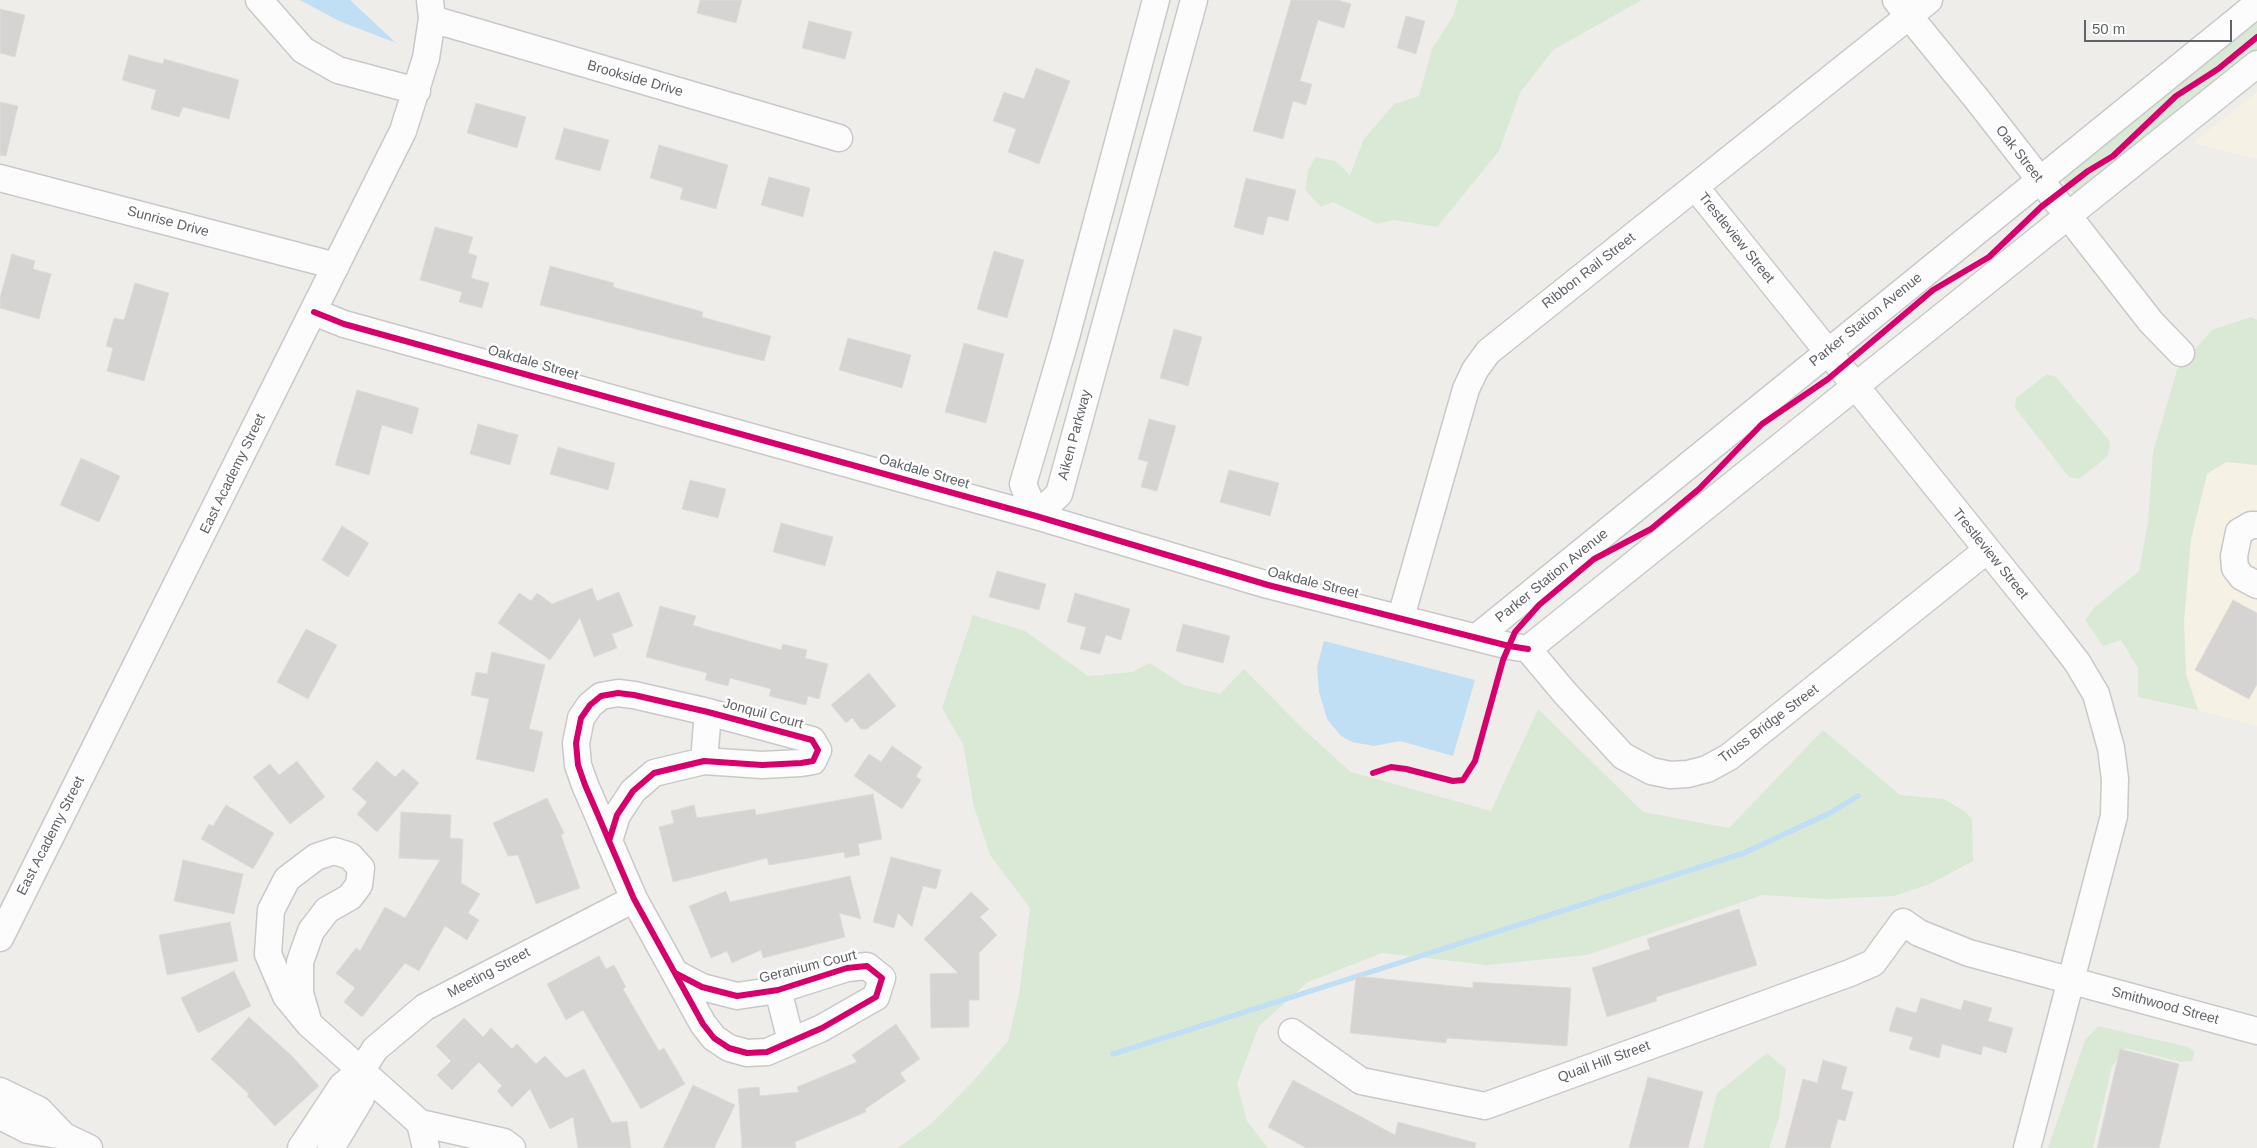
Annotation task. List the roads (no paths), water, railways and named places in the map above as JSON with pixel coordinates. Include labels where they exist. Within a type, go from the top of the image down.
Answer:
[{"type":"street","points":[[259,0],[303,50],[338,70],[417,91]]},
{"type":"street","points":[[1036,516],[1023,484],[1065,342],[1156,0]]},
{"type":"street","name":"Aiken Parkway","points":[[1036,516],[1059,494],[1194,0]]},
{"type":"street","name":"Ribbon Rail Street","points":[[1401,617],[1466,389],[1475,370],[1488,352],[1508,334],[1696,188],[1903,8],[1929,0]]},
{"type":"street","name":"Parker Station Avenue","points":[[1476,637],[2257,4]]},
{"type":"street","name":"Oak Street","points":[[1903,8],[2151,322],[2181,353]]},
{"type":"street","name":"East Academy Street","points":[[0,938],[403,131],[426,58],[431,10]]},
{"type":"street","name":"Brookside Drive","points":[[431,10],[838,138]]},
{"type":"street","points":[[1528,649],[2257,64]]},
{"type":"street","name":"Sunrise Drive","points":[[0,178],[336,266]]},
{"type":"street","name":"Trestleview Street","points":[[1696,188],[2077,662],[2096,694],[2112,748],[2116,780],[2114,816],[2072,980]]},
{"type":"street","name":"Oakdale Street","points":[[314,312],[344,324],[1036,516],[1268,585],[1401,617],[1509,646],[1528,649]]},
{"type":"street","points":[[2257,525],[2251,525],[2239,532],[2234,556],[2235,568],[2242,577],[2257,584]]},
{"type":"street","name":"Truss Bridge Street","points":[[1528,649],[1564,693],[1623,756],[1651,771],[1688,774],[1707,769],[1729,757],[1988,550]]},
{"type":"street","name":"Jonquil Court","points":[[609,840],[617,815],[632,791],[654,773],[704,762],[762,765],[801,763],[813,761],[818,750],[812,740],[708,712],[618,693],[601,696],[590,705],[581,718],[576,743],[578,765],[609,840],[634,899]]},
{"type":"street","points":[[704,762],[708,712]]},
{"type":"street","points":[[309,1024],[300,993],[300,962],[311,931],[327,910],[350,897],[359,885],[362,868],[350,856],[334,851],[316,857],[287,879],[271,910],[268,954],[286,996],[309,1024],[420,1123],[504,1142],[512,1148]]},
{"type":"street","name":"Geranium Court","points":[[634,899],[659,948],[677,974],[703,1024],[714,1038],[730,1048],[747,1053],[766,1052],[822,1028],[876,997],[882,978],[867,966],[847,968],[778,990],[736,996],[719,993],[677,974]]},
{"type":"street","name":"Meeting Street","points":[[301,1148],[342,1086],[362,1070],[375,1049],[426,1007],[634,899]]},
{"type":"street","name":"Smithwood Street","points":[[1903,922],[1919,933],[1941,944],[2257,1031]]},
{"type":"street","name":"Quail Hill Street","points":[[1292,1032],[1361,1081],[1485,1106],[1850,973],[1872,963],[1903,922]]},
{"type":"street","points":[[2028,1148],[2072,980]]},
{"type":"street","points":[[778,990],[791,1042]]},
{"type":"street","points":[[331,1148],[362,1098],[362,1070]]},
{"type":"street","points":[[0,1091],[39,1110],[64,1136]]},
{"type":"street","points":[[0,1116],[28,1130],[64,1136],[90,1148]]},
{"type":"street","points":[[420,1123],[426,1148]]},
{"type":"water","points":[[300,0],[350,0],[396,43],[339,21]]},
{"type":"water","points":[[1324,641],[1475,680],[1453,756],[1400,741],[1374,746],[1352,742],[1341,736],[1327,719],[1319,692],[1317,667]]},
{"type":"waterway","points":[[1113,1054],[1744,853],[1830,813],[1858,796]]}]
